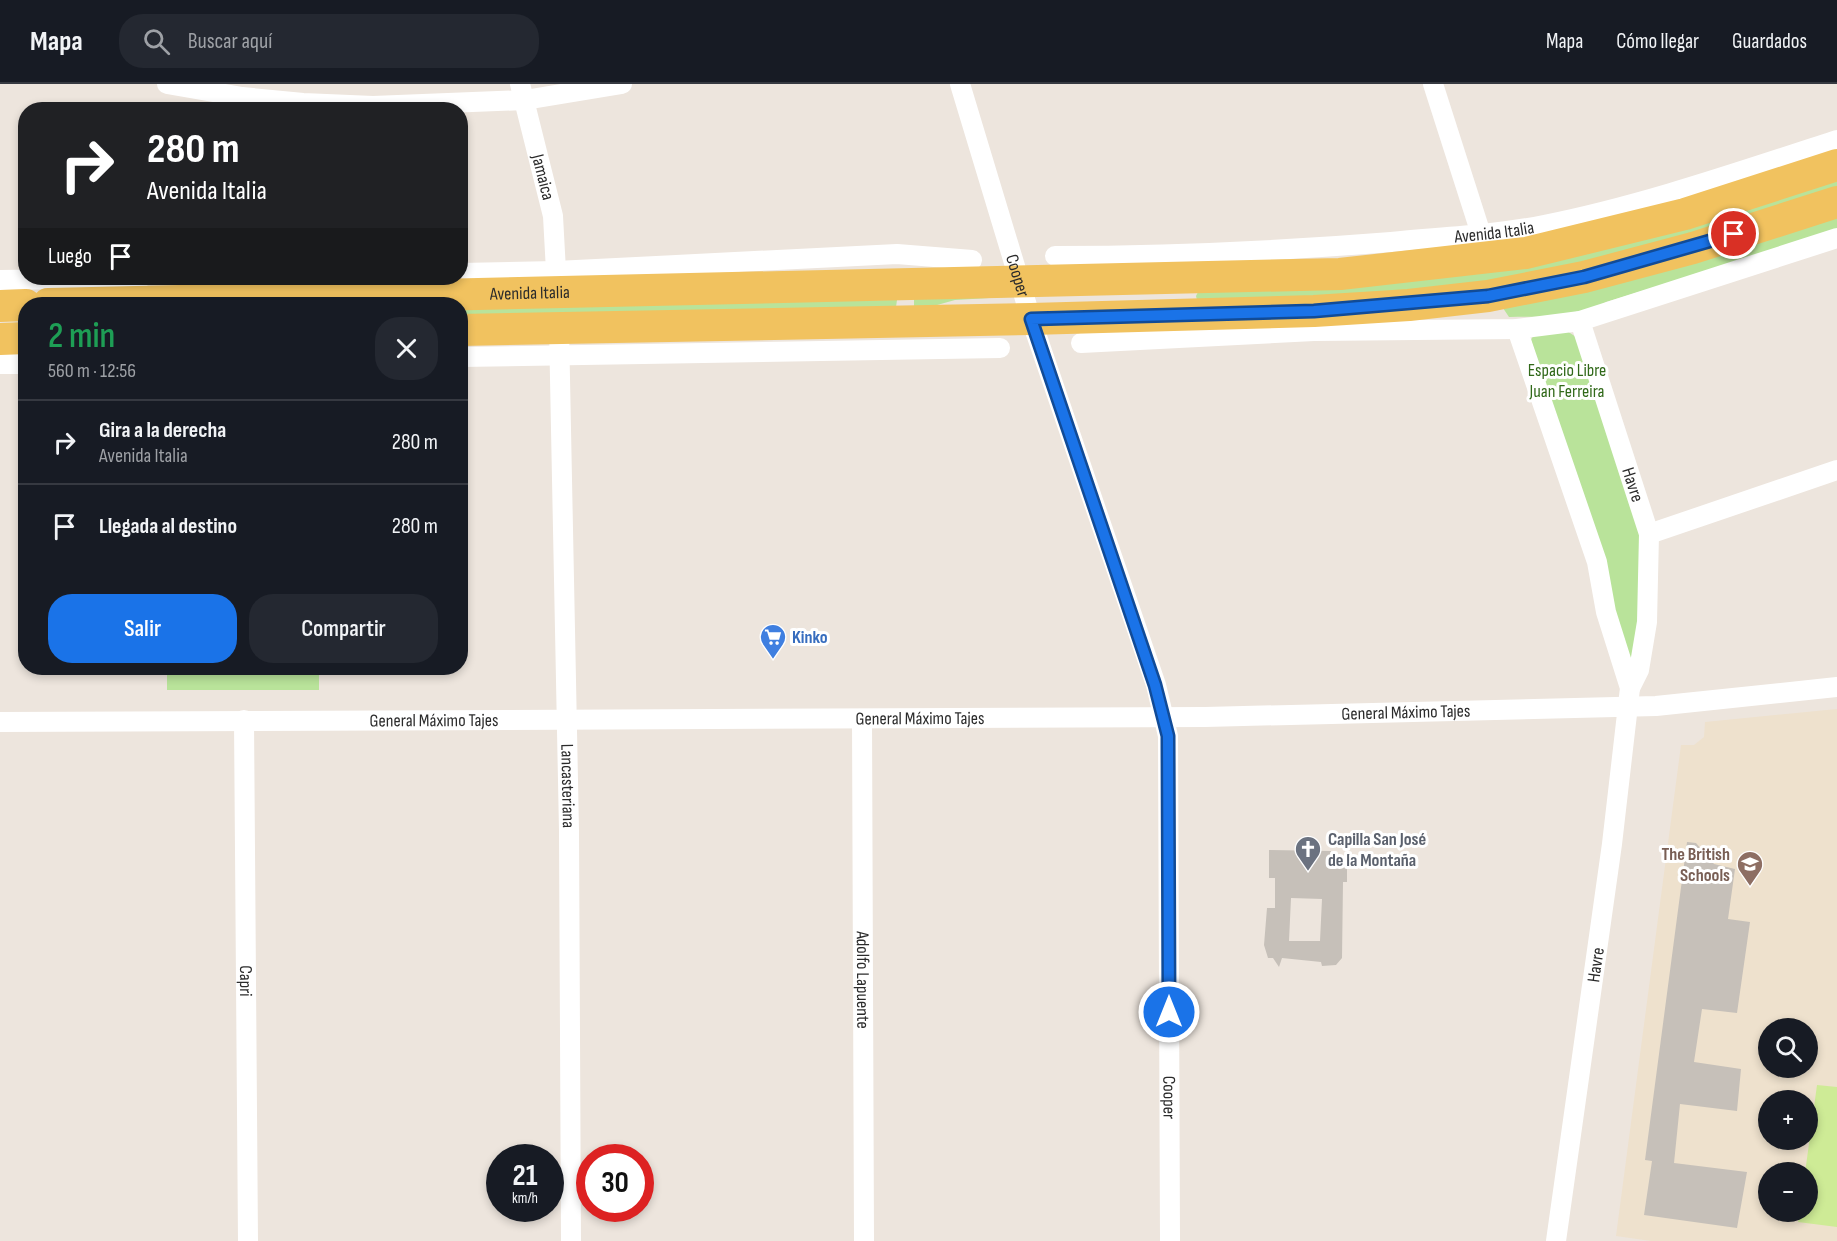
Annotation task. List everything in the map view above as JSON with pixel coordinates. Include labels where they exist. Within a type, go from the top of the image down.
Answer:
[{"type":"main road","name":"Avenida Italia","points":[[380,297],[1021,283],[1161,273],[1340,274],[1526,253],[1685,213],[1836,150]]},
{"type":"main road","name":"Avenida Italia","points":[[468,331],[559,342],[949,335],[1031,319],[1143,327],[1190,314],[1314,321],[1370,318],[1584,277],[1693,248],[1837,202]]},
{"type":"main road","points":[[1031,319],[1034,304],[1041,299],[1128,295],[1161,273]]},
{"type":"main road","points":[[909,335],[948,307],[1012,299],[1021,283]]},
{"type":"main road","points":[[0,306],[18,305]]},
{"type":"main road","points":[[0,339],[18,338]]},
{"type":"street","points":[[167,84],[242,97],[293,102]]},
{"type":"street","points":[[416,102],[622,84]]},
{"type":"street","name":"Cooper","points":[[960,84],[1031,319],[1155,685],[1168,736],[1170,1241]]},
{"type":"street","points":[[1433,84],[1481,234]]},
{"type":"street","name":"Jamaica","points":[[522,92],[553,216],[556,271]]},
{"type":"street","name":"Avenida Italia","points":[[1055,256],[1161,273],[1335,246],[1481,234],[1544,225],[1836,150]]},
{"type":"street","name":"Avenida Italia","points":[[1370,318],[1517,329],[1580,321],[1837,238]]},
{"type":"street","points":[[897,254],[909,335]]},
{"type":"street","name":"Avenida Italia","points":[[468,273],[556,271],[897,254],[972,260]]},
{"type":"street","points":[[1161,273],[1190,314]]},
{"type":"street","points":[[0,280],[18,280]]},
{"type":"street","name":"Avenida Italia","points":[[1081,343],[1143,327],[1314,321]]},
{"type":"street","name":"Havre","points":[[1556,1241],[1630,697],[1647,622],[1649,534],[1580,321]]},
{"type":"street","name":"Havre","points":[[1517,329],[1597,562],[1606,612],[1630,697]]},
{"type":"street","name":"Avenida Italia","points":[[949,335],[1000,348]]},
{"type":"street","name":"Avenida Italia","points":[[468,356],[559,342]]},
{"type":"street","name":"Lancasteriana","points":[[559,342],[567,719],[571,1241]]},
{"type":"street","points":[[0,364],[18,364]]},
{"type":"street","points":[[1649,534],[1837,470]]},
{"type":"street","name":"General Máximo Tajes","points":[[0,722],[1164,717],[1486,711],[1630,697],[1737,699],[1837,687]]},
{"type":"street","name":"Adolfo Lapuente","points":[[862,719],[864,1241]]},
{"type":"street","name":"Capri","points":[[244,720],[248,1241]]},
{"type":"shaded area","name":"The British Schools","points":[[1837,709],[1837,1241],[1651,1241],[1616,1236],[1681,745],[1694,745],[1704,737],[1705,722]]},
{"type":"green space","points":[[1837,174],[1837,189],[1580,267],[1407,295],[1197,300],[1196,296],[1198,292]]},
{"type":"green space","points":[[1837,209],[1837,232],[1606,302],[1583,312],[1559,316],[1509,317],[1503,308]]},
{"type":"green space","points":[[1006,297],[955,300],[930,307],[914,307],[914,298]]},
{"type":"green space","points":[[897,300],[896,307],[468,320],[468,304]]},
{"type":"green space","name":"Espacio Libre Juan Ferreira","points":[[1567,331],[1576,337],[1641,535],[1640,622],[1631,663],[1531,340],[1533,336]]},
{"type":"green space","points":[[167,675],[319,675],[319,690],[167,690]]},
{"type":"green space","points":[[1817,1085],[1837,1087],[1837,1227],[1798,1222],[1818,1222],[1818,1162],[1806,1162],[1808,1150],[1818,1150]]},
{"type":"building","points":[[1687,842],[1696,843],[1714,864],[1735,869],[1728,919],[1750,922],[1737,1013],[1702,1009],[1694,1062],[1741,1069],[1737,1111],[1680,1104],[1674,1163],[1747,1172],[1737,1228],[1644,1215],[1652,1161],[1645,1160]]},
{"type":"building","points":[[1269,850],[1331,851],[1331,863],[1347,863],[1347,882],[1343,882],[1342,958],[1336,965],[1322,966],[1321,962],[1282,958],[1279,967],[1273,958],[1268,958],[1264,945],[1267,908],[1275,908],[1275,878],[1269,878]],"holes":[[[1291,898],[1322,899],[1320,941],[1289,941]]]},
{"type":"place","name":"Kinko","points":[[773,660]]},
{"type":"place","name":"Capilla San José de la Montaña","points":[[1308,872]]},
{"type":"place","name":"The British Schools","points":[[1750,887]]},
{"type":"route","points":[[1169,1012],[1168,736],[1155,685],[1031,319],[1143,314],[1314,311],[1409,305],[1488,296],[1584,277],[1693,248],[1734,234]]}]
